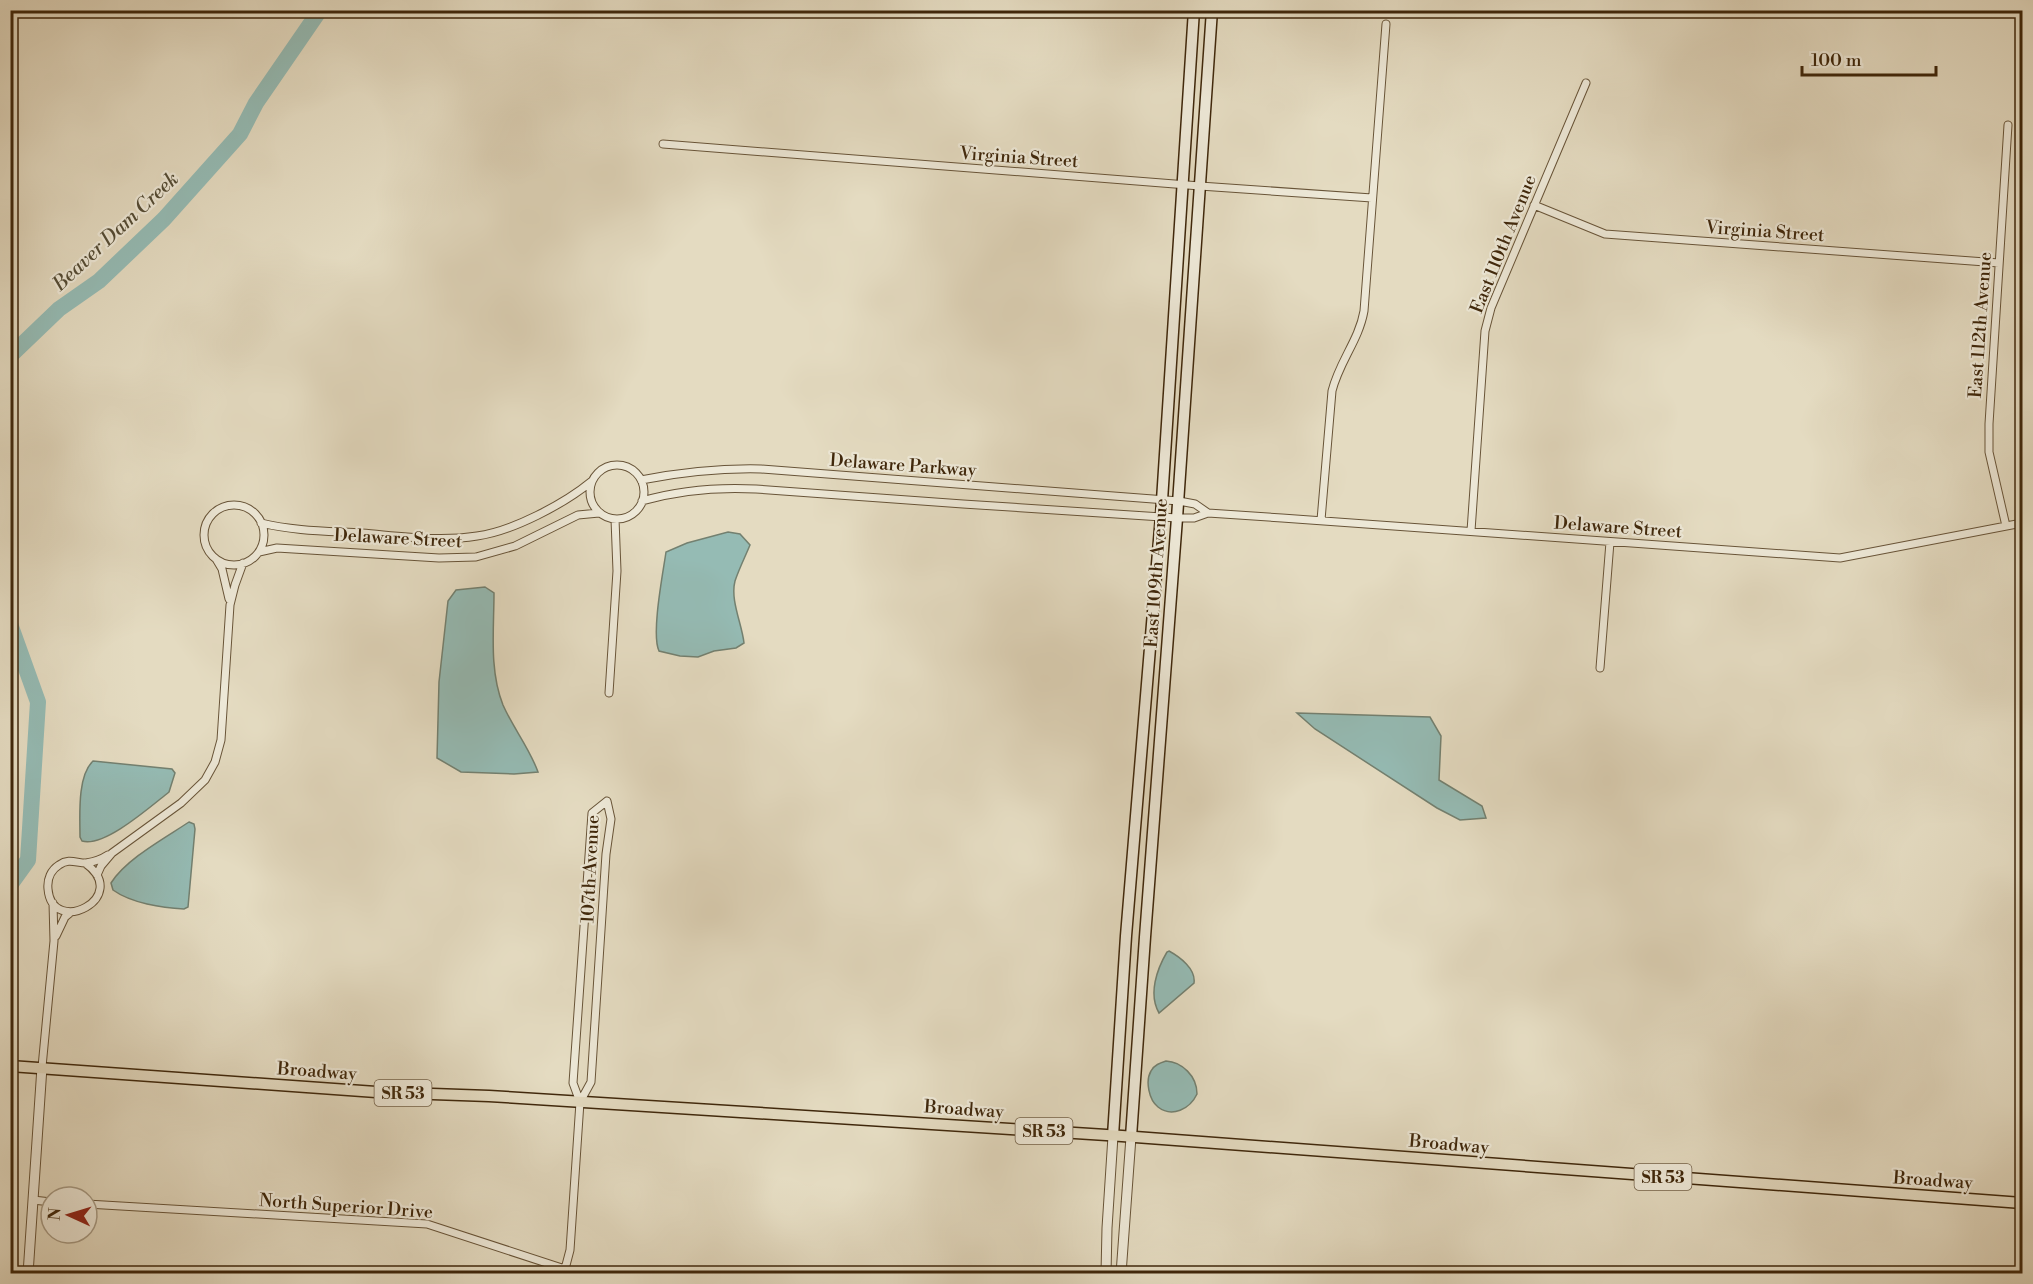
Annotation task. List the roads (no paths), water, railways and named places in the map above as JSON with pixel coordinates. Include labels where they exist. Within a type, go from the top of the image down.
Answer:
[{"type":"main road","name":"East 109th Avenue","points":[[1113,1136],[1125,946],[1161,516],[1194,10]]},
{"type":"main road","name":"East 109th Avenue","points":[[1131,1137],[1144,937],[1179,501],[1212,10]]},
{"type":"main road","name":"Broadway","points":[[10,1066],[364,1091],[489,1096],[1131,1137],[2022,1203]]},
{"type":"street","points":[[1321,520],[1332,391],[1338,372],[1360,329],[1364,311],[1386,24]]},
{"type":"street","name":"East 110th Avenue","points":[[1471,531],[1485,331],[1491,309],[1586,83]]},
{"type":"street","name":"East 112th Avenue","points":[[2006,526],[1989,452],[1989,424],[2008,125]]},
{"type":"street","name":"Virginia Street","points":[[663,144],[1372,198]]},
{"type":"street","name":"Virginia Street","points":[[1534,205],[1605,234],[1999,263]]},
{"type":"street","points":[[621,465],[636,473],[641,480],[642,501],[632,515],[615,519],[599,513],[590,498],[592,481],[604,468],[621,465]]},
{"type":"street","name":"Delaware Parkway","points":[[641,480],[725,468],[761,469],[1162,500]]},
{"type":"street","name":"Delaware Street","points":[[261,523],[303,530],[430,537],[477,536],[496,532],[547,510],[573,496],[592,481]]},
{"type":"street","name":"Delaware Parkway","points":[[642,501],[691,489],[727,488],[1067,512],[1161,516]]},
{"type":"street","name":"Delaware Street","points":[[1162,500],[1195,504],[1208,513]]},
{"type":"street","points":[[215,558],[233,565],[252,559],[259,552],[264,532],[255,514],[247,508],[228,505],[211,515],[206,523],[204,532],[208,551],[222,569],[230,605]]},
{"type":"street","name":"Delaware Street","points":[[259,552],[285,548],[439,558],[476,557],[515,546],[578,515],[599,513]]},
{"type":"street","name":"Delaware Street","points":[[1161,516],[1194,518],[1208,513],[1840,558],[2022,523]]},
{"type":"street","points":[[609,693],[617,571],[615,519]]},
{"type":"street","points":[[1600,668],[1610,542]]},
{"type":"street","points":[[85,863],[112,853],[181,803],[205,780],[221,740],[230,605],[243,563]]},
{"type":"street","name":"107th Avenue","points":[[565,1269],[570,1250],[580,1102],[573,1083],[592,813],[607,801],[611,819],[606,855],[591,1082],[580,1102]]},
{"type":"street","points":[[97,875],[112,853]]},
{"type":"street","points":[[28,1274],[42,1067],[54,941],[55,912],[48,885],[49,877],[60,864],[76,860],[85,863],[97,875],[99,892],[95,900],[83,910],[71,912],[58,907],[53,901]]},
{"type":"street","points":[[54,941],[60,927],[71,912]]},
{"type":"street","points":[[1106,1274],[1113,1136]]},
{"type":"street","points":[[1121,1274],[1131,1137]]},
{"type":"street","points":[[33,1200],[39,1201]]},
{"type":"street","name":"North Superior Drive","points":[[99,1205],[428,1224],[565,1269],[596,1274]]},
{"type":"water","points":[[728,532],[740,534],[750,545],[734,588],[735,604],[744,643],[736,648],[714,651],[698,657],[659,651],[656,631],[666,552],[687,543]]},
{"type":"water","points":[[485,587],[494,593],[493,649],[499,692],[503,705],[538,772],[514,774],[461,772],[437,758],[439,682],[448,601],[456,590]]},
{"type":"water","points":[[1297,713],[1430,717],[1441,736],[1439,780],[1482,806],[1486,818],[1460,820],[1437,808],[1315,729]]},
{"type":"water","points":[[93,761],[172,769],[175,773],[169,792],[139,816],[102,838],[82,841],[80,837],[80,797],[84,776]]},
{"type":"water","points":[[189,822],[194,824],[195,829],[188,907],[184,909],[147,904],[120,895],[113,890],[111,883],[126,866],[147,849]]},
{"type":"water","points":[[1169,951],[1190,968],[1194,983],[1159,1013],[1154,998],[1155,982],[1160,966]]},
{"type":"water","points":[[1166,1061],[1178,1064],[1188,1071],[1196,1087],[1197,1094],[1190,1104],[1175,1112],[1158,1107],[1152,1100],[1149,1090],[1148,1080],[1151,1071],[1159,1063]]},
{"type":"waterway","name":"Beaver Dam Creek","points":[[10,356],[59,309],[99,281],[164,219],[240,134],[256,103],[320,10]]},
{"type":"waterway","name":"Beaver Dam Creek","points":[[10,624],[38,702],[28,860],[10,885]]}]
